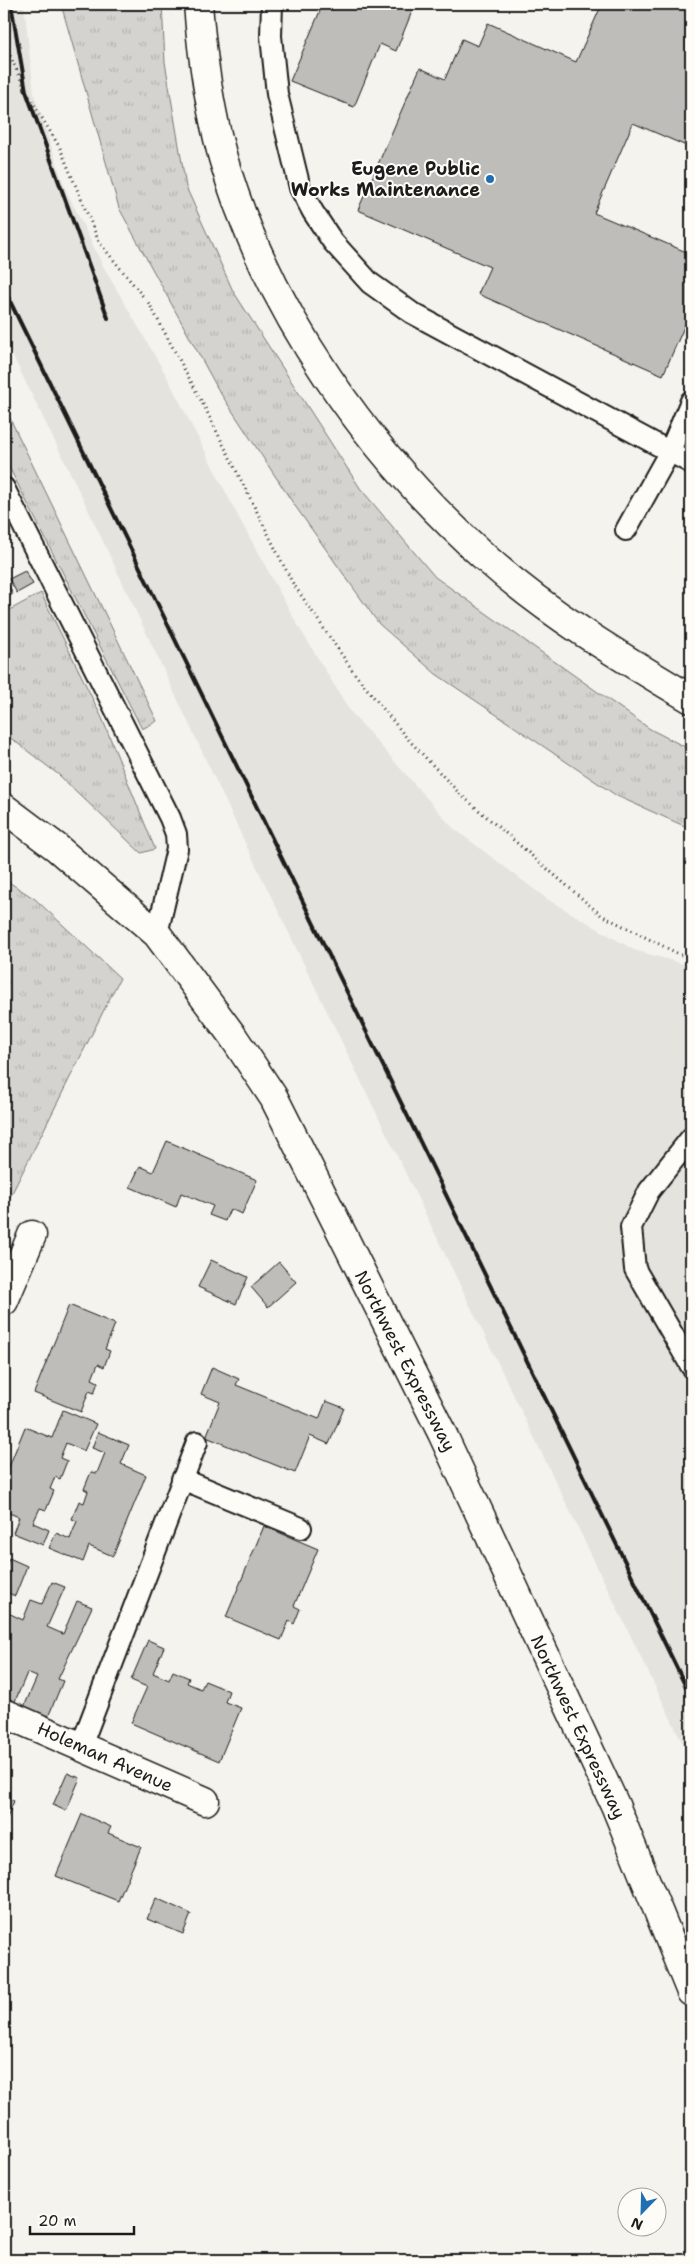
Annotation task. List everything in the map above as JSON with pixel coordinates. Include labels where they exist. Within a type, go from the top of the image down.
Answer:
[{"type":"main road","points":[[198,4],[210,103],[234,191],[259,253],[289,314],[341,396],[416,488],[489,560],[558,615],[619,655],[691,698]]},
{"type":"main road","name":"Northwest Expressway","points":[[4,808],[56,847],[157,934],[232,1035],[274,1098],[450,1451],[615,1805],[691,1992]]},
{"type":"main road","points":[[4,1301],[32,1235]]},
{"type":"main road","name":"Holeman Avenue","points":[[4,1713],[205,1801]]},
{"type":"lane","points":[[272,4],[271,36],[277,94],[300,188],[312,212],[333,242],[370,283],[412,314],[691,463]]},
{"type":"lane","points":[[626,530],[670,451],[691,401]]},
{"type":"lane","points":[[4,488],[170,818],[176,834],[177,849],[157,934]]},
{"type":"lane","points":[[691,1138],[649,1191],[631,1227],[635,1269],[691,1366]]},
{"type":"lane","points":[[81,1746],[197,1442]]},
{"type":"lane","points":[[182,1479],[301,1528]]},
{"type":"path","points":[[4,42],[26,91],[60,148],[99,242],[150,305],[204,406],[292,582],[355,674],[406,737],[460,794],[601,915],[691,960]]},
{"type":"shaded area","points":[[4,4],[24,4],[34,94],[65,188],[103,266],[166,375],[239,518],[297,624],[350,711],[453,828],[547,899],[634,950],[691,966],[691,1760],[248,849],[85,503],[4,338]]},
{"type":"green space","points":[[61,4],[162,4],[165,62],[186,187],[233,291],[360,488],[435,577],[650,729],[691,750],[691,829],[617,796],[436,674],[379,624],[293,503],[219,391],[119,208]]},
{"type":"green space","points":[[4,406],[157,721],[142,729],[4,457]]},
{"type":"green space","points":[[41,593],[102,718],[155,849],[141,853],[59,775],[4,733],[4,613]]},
{"type":"green space","points":[[4,879],[35,899],[120,978],[4,1209]]},
{"type":"building","points":[[323,4],[415,4],[396,51],[380,44],[354,107],[290,81]]},
{"type":"building","name":"Eugene Public Works Maintenance","points":[[602,4],[684,4],[691,7],[691,148],[633,123],[594,213],[691,254],[691,311],[663,375],[478,294],[490,267],[358,210],[420,68],[445,79],[462,39],[478,46],[488,23],[576,62]]},
{"type":"building","points":[[25,571],[33,584],[17,593],[9,579]]},
{"type":"building","points":[[6,582],[13,594],[4,599],[4,583]]},
{"type":"building","points":[[167,1141],[257,1180],[242,1214],[230,1209],[225,1221],[209,1215],[213,1206],[181,1193],[176,1207],[130,1187],[140,1166],[153,1172]]},
{"type":"building","points":[[211,1260],[248,1277],[236,1304],[198,1287]]},
{"type":"building","points":[[279,1262],[296,1282],[268,1307],[251,1287]]},
{"type":"building","points":[[69,1305],[115,1324],[105,1349],[110,1351],[104,1367],[98,1364],[92,1379],[98,1382],[94,1393],[89,1391],[81,1412],[34,1393]]},
{"type":"building","points":[[212,1367],[239,1379],[236,1385],[319,1419],[326,1401],[344,1408],[329,1444],[310,1436],[295,1473],[206,1437],[220,1402],[201,1394]]},
{"type":"building","points":[[63,1410],[96,1424],[84,1451],[66,1443],[60,1458],[67,1461],[60,1479],[55,1477],[50,1489],[54,1491],[46,1510],[40,1508],[33,1523],[49,1530],[43,1545],[13,1533],[19,1517],[4,1511],[4,1479],[25,1427],[52,1438]]},
{"type":"building","points":[[98,1432],[129,1445],[121,1464],[146,1475],[113,1556],[89,1546],[83,1562],[49,1548],[56,1533],[70,1539],[77,1521],[72,1519],[79,1501],[84,1503],[88,1491],[84,1489],[91,1472],[97,1473],[105,1453],[92,1448]]},
{"type":"building","points":[[264,1526],[318,1549],[294,1606],[300,1609],[294,1624],[289,1621],[281,1640],[226,1617]]},
{"type":"building","points":[[9,1558],[27,1566],[15,1596],[4,1591],[4,1571]]},
{"type":"building","points":[[52,1582],[65,1587],[47,1627],[63,1634],[77,1601],[92,1607],[58,1679],[63,1681],[48,1717],[24,1707],[37,1677],[27,1673],[13,1706],[4,1702],[4,1611],[23,1620],[31,1600],[42,1604]]},
{"type":"building","points":[[148,1640],[164,1647],[153,1673],[169,1680],[173,1671],[189,1678],[187,1683],[201,1689],[205,1681],[229,1691],[225,1702],[241,1708],[219,1761],[131,1723],[147,1687],[131,1680]]},
{"type":"building","points":[[67,1773],[80,1778],[66,1811],[53,1805]]},
{"type":"building","points":[[4,1796],[14,1801],[4,1825]]},
{"type":"building","points":[[82,1814],[111,1827],[108,1833],[141,1847],[118,1901],[56,1876]]},
{"type":"building","points":[[156,1898],[191,1914],[183,1934],[147,1919]]},
{"type":"railway","points":[[11,4],[26,91],[108,318]]},
{"type":"railway","points":[[4,289],[691,1697]]},
{"type":"place","name":"Eugene Public Works Maintenance","points":[[490,179]]}]
